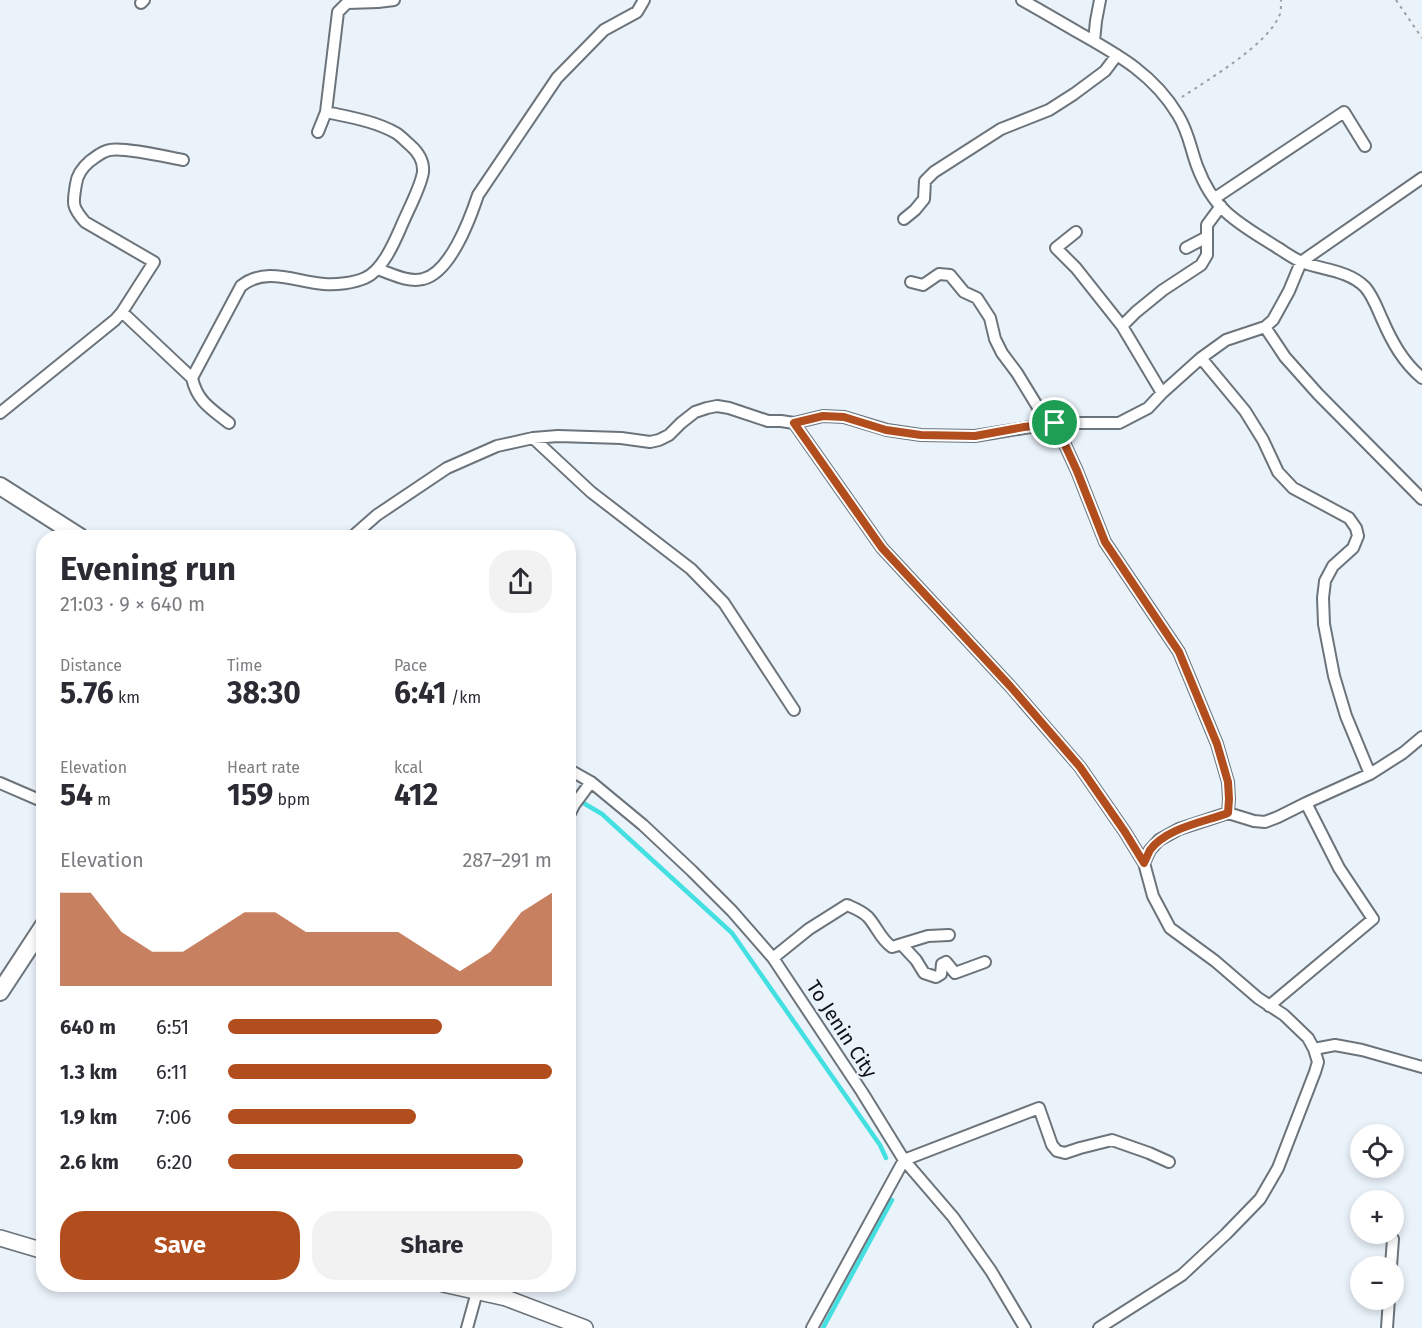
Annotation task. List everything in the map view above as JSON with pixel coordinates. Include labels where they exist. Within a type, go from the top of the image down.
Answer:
[{"type":"main road","points":[[0,486],[69,530]]},
{"type":"main road","points":[[0,497],[51,530]]},
{"type":"main road","points":[[0,992],[36,937]]},
{"type":"street","points":[[318,132],[326,112],[338,12],[347,3],[394,0]]},
{"type":"street","points":[[377,269],[414,280],[424,279],[443,265],[458,244],[478,195],[557,78],[604,30],[637,12],[644,0]]},
{"type":"street","points":[[1022,0],[1130,63],[1149,79],[1179,116],[1189,137],[1197,166],[1225,211],[1242,225],[1300,262],[1337,272],[1364,286],[1373,297],[1390,338],[1400,355],[1422,378]]},
{"type":"street","points":[[1094,41],[1100,0]]},
{"type":"street","points":[[904,219],[924,199],[925,181],[934,172],[1001,129],[1049,110],[1106,71],[1117,55]]},
{"type":"street","points":[[192,378],[241,286],[248,281],[259,276],[278,275],[325,284],[364,279],[377,269],[397,235],[423,171],[418,152],[396,133],[374,123],[326,112]]},
{"type":"street","points":[[1122,326],[1163,290],[1202,265],[1208,255],[1207,225],[1218,202],[1344,112],[1365,146]]},
{"type":"street","points":[[0,413],[115,320],[154,262],[85,222],[76,212],[73,202],[76,178],[86,164],[111,149],[183,160]]},
{"type":"street","points":[[360,530],[377,515],[447,468],[497,446],[558,435],[650,442],[669,435],[695,412],[717,406],[768,422],[794,423],[823,416],[844,417],[886,430],[921,435],[975,436],[1055,423],[1119,423],[1148,408],[1201,358],[1226,340],[1265,327],[1274,320],[1300,262],[1422,178]]},
{"type":"street","points":[[1076,232],[1056,248],[1076,267],[1122,326],[1162,393]]},
{"type":"street","points":[[1185,248],[1206,237]]},
{"type":"street","points":[[911,282],[923,285],[939,274],[950,274],[964,292],[977,298],[990,318],[995,339],[1002,353],[1039,409],[1055,423],[1105,542],[1179,652],[1217,744],[1228,782],[1228,813]]},
{"type":"street","points":[[122,312],[192,378],[201,400],[229,423]]},
{"type":"street","points":[[1265,327],[1285,357],[1318,394],[1422,499]]},
{"type":"street","points":[[1201,358],[1245,411],[1263,440],[1278,472],[1293,488],[1349,518],[1356,528],[1358,536],[1353,548],[1333,566],[1325,581],[1324,624],[1334,676],[1346,716],[1370,774]]},
{"type":"street","points":[[794,423],[882,548],[1010,686],[1080,767],[1144,863],[1153,896],[1170,927],[1269,1006],[1284,1015],[1308,1038],[1314,1049],[1318,1062],[1316,1072],[1278,1168],[1260,1199],[1182,1275],[1099,1328]]},
{"type":"street","points":[[533,438],[591,492],[691,569],[724,603],[794,710]]},
{"type":"street","points":[[1144,863],[1150,850],[1159,840],[1179,829],[1228,813],[1265,822],[1370,774],[1403,753],[1422,737]]},
{"type":"street","name":"To Jenin City","points":[[576,774],[591,782],[643,825],[732,911],[773,958],[904,1160],[953,1217],[991,1271],[1025,1328]]},
{"type":"street","points":[[576,803],[591,782]]},
{"type":"street","points":[[0,783],[36,799]]},
{"type":"street","points":[[1269,1006],[1373,918],[1339,868],[1306,803]]},
{"type":"street","points":[[773,958],[809,929],[847,905],[868,917],[886,943],[892,947],[928,936],[949,935]]},
{"type":"street","points":[[902,945],[924,973],[936,977],[941,974],[942,964],[946,962],[955,973],[985,962]]},
{"type":"street","points":[[1314,1049],[1335,1045],[1422,1067]]},
{"type":"street","points":[[812,1328],[904,1160],[1039,1108],[1052,1144],[1057,1151],[1065,1153],[1112,1140],[1169,1162]]},
{"type":"street","points":[[0,1238],[36,1249]]},
{"type":"street","points":[[466,1328],[477,1292],[506,1298],[585,1328]]},
{"type":"street","points":[[1387,1328],[1388,1310]]},
{"type":"path","points":[[1171,104],[1233,63],[1270,30],[1281,13],[1281,0]]},
{"type":"path","points":[[1396,0],[1422,38]]},
{"type":"waterway","points":[[576,799],[602,814],[732,933],[880,1145],[886,1158]]},
{"type":"waterway","points":[[823,1328],[892,1200]]},
{"type":"route","points":[[823,416],[844,417],[886,430],[921,435],[975,436],[1055,423],[1105,542],[1179,652],[1217,744],[1228,782],[1228,813],[1179,829],[1159,840],[1150,850],[1144,863],[1080,767],[1010,686],[882,548],[794,423],[823,416]]}]
